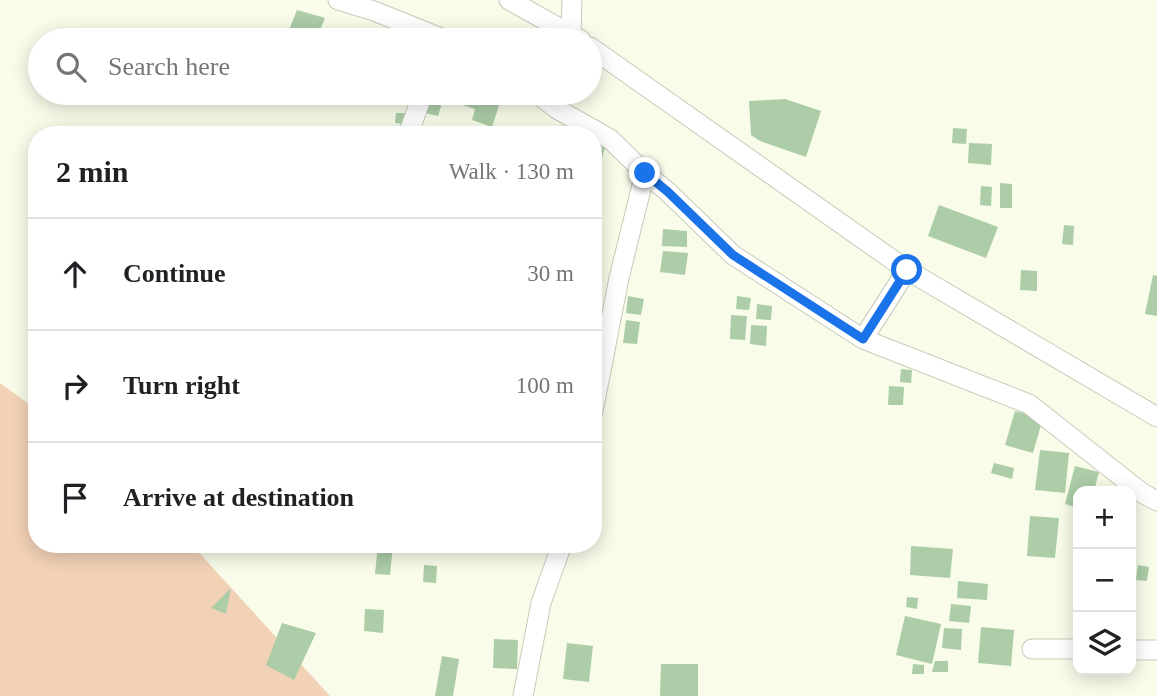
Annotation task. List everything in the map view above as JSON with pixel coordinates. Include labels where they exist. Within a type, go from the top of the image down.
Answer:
[{"type":"street","points":[[338,0],[414,28]]},
{"type":"street","points":[[509,0],[555,28]]},
{"type":"street","points":[[572,0],[572,28]]},
{"type":"street","points":[[602,56],[904,276],[1157,417]]},
{"type":"street","points":[[411,126],[419,105]]},
{"type":"street","points":[[552,105],[587,126]]},
{"type":"street","points":[[602,134],[668,192],[733,255],[867,332],[1029,404],[1142,494],[1157,501]]},
{"type":"street","points":[[602,365],[619,278],[645,173]]},
{"type":"street","points":[[867,332],[904,276]]},
{"type":"street","points":[[523,696],[541,603],[559,553]]},
{"type":"street","points":[[1032,649],[1073,649]]},
{"type":"street","points":[[1136,650],[1157,650]]},
{"type":"shaded area","points":[[0,383],[28,403],[28,553],[199,553],[330,696],[0,696]]},
{"type":"building","points":[[297,10],[325,18],[321,28],[290,28]]},
{"type":"building","points":[[785,99],[821,111],[806,157],[760,141],[751,135],[749,101]]},
{"type":"building","points":[[423,105],[441,105],[438,116],[421,112]]},
{"type":"building","points":[[462,105],[499,105],[492,126],[472,120],[475,109]]},
{"type":"building","points":[[396,113],[407,113],[406,124],[395,123]]},
{"type":"building","points":[[953,128],[967,129],[966,144],[952,143]]},
{"type":"building","points":[[969,143],[992,144],[991,165],[968,163]]},
{"type":"building","points":[[1000,183],[1012,184],[1012,208],[1000,208]]},
{"type":"building","points":[[981,186],[992,187],[991,206],[980,205]]},
{"type":"building","points":[[939,205],[998,227],[986,258],[928,236]]},
{"type":"building","points":[[1064,225],[1074,226],[1073,245],[1062,244]]},
{"type":"building","points":[[663,229],[687,231],[687,247],[662,246]]},
{"type":"building","points":[[663,251],[688,253],[685,275],[660,272]]},
{"type":"building","points":[[1021,270],[1037,271],[1037,291],[1020,290]]},
{"type":"building","points":[[1153,275],[1157,276],[1157,316],[1145,314]]},
{"type":"building","points":[[628,296],[644,299],[641,315],[626,313]]},
{"type":"building","points":[[737,296],[751,298],[749,310],[736,309]]},
{"type":"building","points":[[757,304],[772,306],[771,320],[756,319]]},
{"type":"building","points":[[731,315],[747,316],[745,340],[730,339]]},
{"type":"building","points":[[626,320],[640,322],[637,344],[623,343]]},
{"type":"building","points":[[751,325],[767,326],[766,346],[750,344]]},
{"type":"building","points":[[901,369],[912,370],[911,383],[900,382]]},
{"type":"building","points":[[889,386],[904,387],[903,405],[888,405]]},
{"type":"building","points":[[1015,411],[1043,418],[1033,453],[1005,445]]},
{"type":"building","points":[[1040,450],[1069,453],[1065,493],[1035,490]]},
{"type":"building","points":[[994,463],[1014,468],[1012,479],[991,473]]},
{"type":"building","points":[[1075,466],[1099,472],[1095,486],[1073,486],[1073,506],[1065,504]]},
{"type":"building","points":[[1030,516],[1059,518],[1055,558],[1027,556]]},
{"type":"building","points":[[911,546],[953,549],[950,578],[910,575]]},
{"type":"building","points":[[377,553],[392,553],[390,575],[375,574]]},
{"type":"building","points":[[424,565],[437,566],[436,583],[423,582]]},
{"type":"building","points":[[1138,565],[1149,567],[1147,581],[1136,580]]},
{"type":"building","points":[[958,581],[988,584],[987,600],[957,598]]},
{"type":"building","points":[[231,588],[226,614],[211,608]]},
{"type":"building","points":[[907,597],[918,598],[917,609],[906,607]]},
{"type":"building","points":[[951,604],[971,606],[969,623],[949,621]]},
{"type":"building","points":[[365,609],[384,610],[383,633],[364,631]]},
{"type":"building","points":[[905,616],[941,624],[932,664],[896,655]]},
{"type":"building","points":[[282,623],[316,633],[294,680],[266,665]]},
{"type":"building","points":[[981,627],[1014,630],[1011,666],[978,663]]},
{"type":"building","points":[[944,628],[962,629],[961,650],[942,648]]},
{"type":"building","points":[[494,639],[518,640],[517,669],[493,668]]},
{"type":"building","points":[[567,643],[593,646],[589,682],[563,679]]},
{"type":"building","points":[[442,656],[459,659],[453,696],[435,696]]},
{"type":"building","points":[[935,661],[948,661],[948,672],[932,672]]},
{"type":"building","points":[[661,664],[698,664],[698,696],[660,696]]},
{"type":"building","points":[[913,664],[924,665],[924,674],[912,674]]},
{"type":"route","points":[[645,173],[733,255],[863,339],[907,270]]}]
